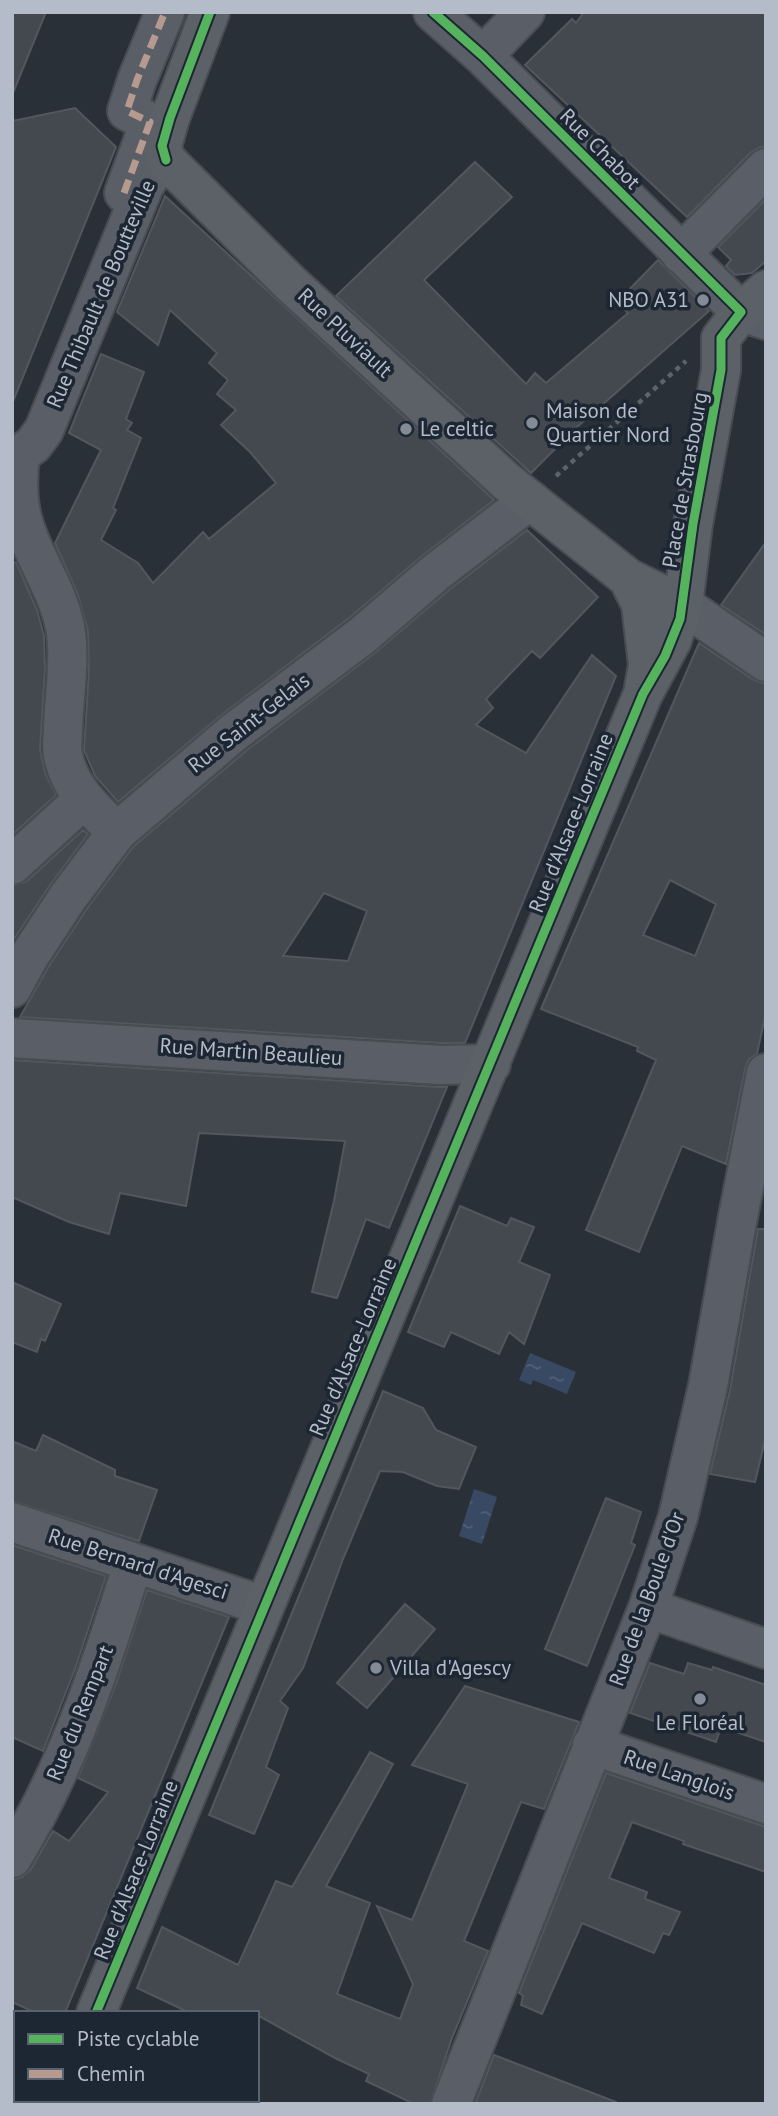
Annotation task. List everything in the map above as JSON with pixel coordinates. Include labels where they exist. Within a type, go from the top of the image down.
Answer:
[{"type":"main road","name":"Rue Thibault de Boutteville","points":[[166,160],[162,146],[170,118],[210,12]]},
{"type":"main road","name":"Rue Pluviault","points":[[166,160],[290,283],[530,500]]},
{"type":"main road","name":"Place de Strasbourg","points":[[643,694],[673,640],[683,606],[693,524],[722,370],[749,315]]},
{"type":"main road","name":"Place de Strasbourg","points":[[530,500],[628,578],[683,606]]},
{"type":"main road","name":"Place de Strasbourg","points":[[628,578],[640,604],[648,665],[643,694]]},
{"type":"main road","name":"Rue d'Alsace-Lorraine","points":[[97,2011],[643,694]]},
{"type":"street","points":[[124,193],[150,122],[127,111],[165,12]]},
{"type":"street","name":"Rue Chabot","points":[[433,12],[483,56],[681,254],[749,315]]},
{"type":"street","points":[[483,56],[525,12]]},
{"type":"street","name":"Rue Thibault de Boutteville","points":[[16,454],[33,445],[44,430],[144,187],[154,170],[166,160]]},
{"type":"street","points":[[681,254],[766,168]]},
{"type":"street","points":[[16,454],[21,512],[32,546],[57,600],[65,630],[68,654],[62,754],[84,799],[117,832]]},
{"type":"street","name":"Rue Saint-Gelais","points":[[12,988],[68,897],[117,832],[233,733],[363,635],[435,573],[530,500]]},
{"type":"street","points":[[683,606],[766,662]]},
{"type":"street","points":[[12,865],[84,799]]},
{"type":"street","name":"Rue Martin Beaulieu","points":[[12,1038],[440,1065],[491,1063]]},
{"type":"street","name":"Rue de la Boule d'Or","points":[[451,2104],[648,1608],[678,1517],[708,1386],[766,1073]]},
{"type":"street","name":"Rue Bernard d'Agesci","points":[[12,1522],[264,1606]]},
{"type":"street","name":"Rue du Rempart","points":[[12,1858],[62,1764],[109,1640],[133,1563]]},
{"type":"street","points":[[648,1608],[766,1649]]},
{"type":"street","name":"Rue Langlois","points":[[592,1745],[766,1804]]},
{"type":"path","points":[[530,500],[692,356],[749,315]]},
{"type":"water","points":[[530,1353],[576,1372],[567,1394],[533,1380],[531,1385],[519,1380]]},
{"type":"water","points":[[474,1489],[497,1497],[482,1544],[459,1536]]},
{"type":"building","points":[[12,12],[46,12],[13,93],[12,93]]},
{"type":"building","points":[[584,12],[766,12],[766,147],[760,147],[750,153],[687,217],[525,65],[572,19],[576,23]]},
{"type":"building","points":[[75,108],[116,147],[12,404],[12,121]]},
{"type":"building","points":[[475,162],[512,197],[424,280],[526,384],[535,373],[546,383],[628,313],[617,302],[658,260],[709,311],[577,427],[531,473],[336,296]]},
{"type":"building","points":[[165,196],[494,500],[349,618],[220,716],[118,802],[95,776],[84,750],[89,670],[88,631],[78,595],[55,543],[101,450],[69,433],[101,354],[144,372],[126,419],[132,423],[127,430],[141,438],[113,508],[116,510],[101,540],[138,563],[153,583],[203,532],[209,539],[276,483],[250,452],[221,425],[236,410],[217,394],[228,380],[209,363],[217,353],[170,310],[158,345],[117,312]]},
{"type":"building","points":[[766,199],[766,261],[752,273],[735,275],[726,266],[731,260],[718,247]]},
{"type":"building","points":[[527,530],[598,597],[540,658],[532,651],[486,699],[493,708],[476,725],[526,753],[592,655],[616,676],[465,1043],[20,1017],[86,910],[133,847],[247,750],[376,652],[449,590]],"holes":[[[324,893],[367,911],[348,961],[283,956]]]},
{"type":"building","points":[[766,542],[766,635],[721,605]]},
{"type":"building","points":[[16,562],[37,610],[44,636],[45,668],[40,750],[45,773],[56,795],[12,835],[12,564]]},
{"type":"building","points":[[699,643],[754,680],[766,684],[766,1012],[757,1054],[749,1059],[745,1069],[726,1164],[682,1146],[639,1252],[586,1230],[656,1060],[637,1051],[638,1047],[541,1009]],"holes":[[[670,880],[716,904],[695,956],[643,935]]]},
{"type":"building","points":[[83,830],[88,834],[12,942],[12,886],[27,881]]},
{"type":"building","points":[[12,1060],[447,1087],[389,1228],[366,1219],[337,1298],[312,1292],[345,1141],[199,1133],[186,1206],[120,1193],[109,1234],[69,1222],[12,1197]]},
{"type":"building","points":[[460,1206],[507,1226],[511,1218],[534,1227],[519,1262],[550,1275],[524,1344],[509,1332],[499,1354],[451,1332],[444,1347],[408,1332]]},
{"type":"building","points":[[758,1229],[766,1229],[766,1436],[755,1482],[710,1474],[730,1390]]},
{"type":"building","points":[[12,1282],[61,1304],[45,1341],[41,1339],[37,1352],[12,1342]]},
{"type":"building","points":[[383,1391],[423,1408],[436,1430],[476,1447],[459,1489],[437,1486],[403,1472],[380,1471],[343,1559],[303,1668],[280,1701],[288,1708],[266,1767],[279,1775],[254,1834],[209,1815]]},
{"type":"building","points":[[43,1435],[115,1470],[115,1476],[157,1490],[139,1541],[12,1501],[12,1441],[36,1451]]},
{"type":"building","points":[[606,1498],[641,1512],[631,1543],[635,1545],[587,1666],[545,1649]]},
{"type":"building","points":[[12,1545],[106,1576],[75,1669],[43,1751],[12,1737]]},
{"type":"building","points":[[147,1590],[229,1617],[66,2011],[32,2011],[12,2002],[12,1880],[22,1877],[31,1869],[53,1831],[69,1841],[108,1792],[78,1778],[116,1684]]},
{"type":"building","name":"Villa d'Agescy","points":[[405,1604],[435,1629],[367,1708],[337,1683]]},
{"type":"building","name":"Le Floréal","points":[[650,1663],[684,1674],[688,1663],[712,1670],[713,1667],[766,1685],[766,1742],[721,1727],[716,1742],[630,1713]]},
{"type":"building","points":[[465,1686],[579,1722],[544,1809],[521,1802],[464,1941],[488,1951],[452,2038],[430,2104],[414,2104],[366,2081],[369,2074],[259,2016],[259,2011],[186,2011],[137,1988],[162,1927],[238,1965],[276,1881],[292,1887],[370,1752],[393,1764],[326,1886],[370,1903],[337,1994],[400,2019],[413,1984],[377,1906],[412,1920],[468,1784],[412,1765]]},
{"type":"building","points":[[606,1773],[766,1827],[766,1872],[683,1844],[684,1841],[632,1822],[609,1878],[647,1892],[645,1899],[680,1912],[669,1935],[663,1933],[654,1953],[582,1923],[542,2014],[521,2005],[523,1996],[519,1993]]},
{"type":"building","points":[[494,2055],[616,2102],[616,2104],[475,2104]]},
{"type":"marked path","points":[[124,193],[150,122],[127,111],[165,12]]},
{"type":"cycle path","points":[[166,160],[162,146],[170,118],[210,12]]},
{"type":"cycle path","points":[[97,2011],[643,694],[665,656],[680,619],[693,524],[721,370],[721,338],[741,312],[483,56],[433,12]]},
{"type":"place","name":"NBO A31","points":[[703,300]]},
{"type":"place","name":"Maison de Quartier Nord","points":[[532,423]]},
{"type":"place","name":"Le celtic","points":[[406,429]]},
{"type":"place","name":"Villa d'Agescy","points":[[376,1668]]},
{"type":"place","name":"Le Floréal","points":[[700,1699]]}]
